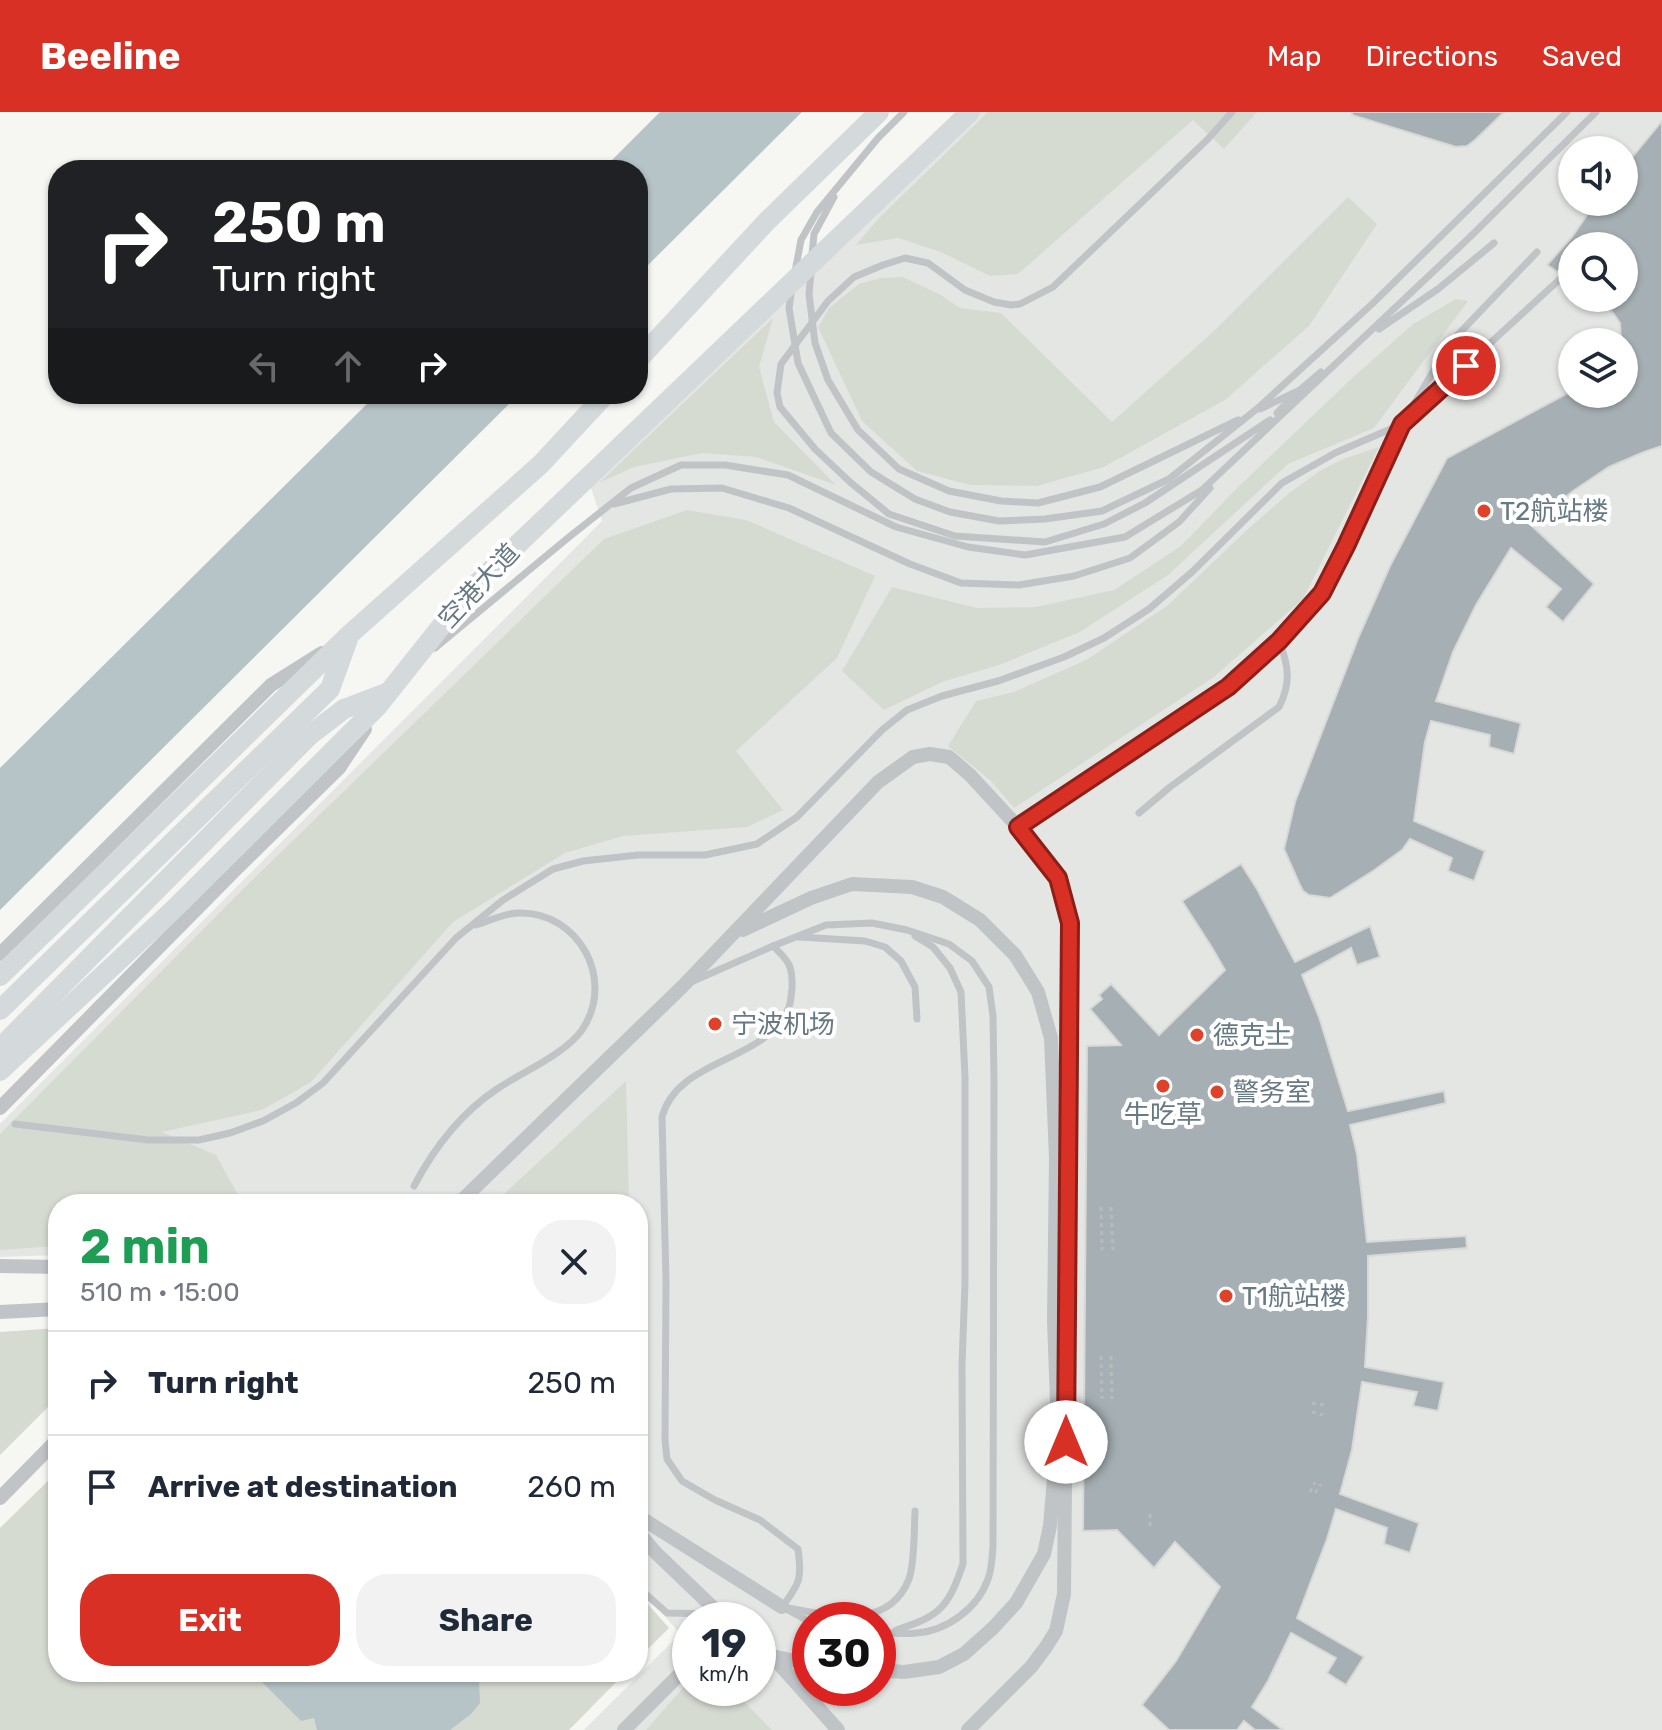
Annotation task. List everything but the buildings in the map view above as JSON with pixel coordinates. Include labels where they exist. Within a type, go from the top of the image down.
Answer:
[{"type":"main road","points":[[648,349],[768,220],[879,112]]},
{"type":"main road","name":"空港大道","points":[[0,1071],[173,910],[377,707],[470,590],[970,112]]},
{"type":"main road","name":"空港大道","points":[[0,976],[349,635],[541,464],[597,404]]},
{"type":"main road","points":[[0,1010],[330,689],[349,635]]},
{"type":"main road","points":[[0,1048],[310,735],[344,709],[388,692]]},
{"type":"street","points":[[0,954],[271,685],[349,635]]},
{"type":"street","points":[[0,1108],[339,768],[388,692]]},
{"type":"street","points":[[468,1194],[683,986],[878,782],[913,757],[930,754],[949,757],[970,775],[1018,827],[1058,878],[1070,923],[1064,1594],[1056,1631],[1046,1647],[1031,1667],[968,1730]]},
{"type":"street","points":[[734,934],[811,898],[852,884],[912,887],[943,897],[980,920],[1015,955],[1038,992],[1051,1038],[1056,1158],[1054,1321],[1058,1436],[1050,1526],[1044,1554],[1016,1603],[964,1654],[939,1667],[896,1671]]},
{"type":"street","points":[[0,1266],[48,1267]]},
{"type":"street","points":[[0,1312],[48,1310]]},
{"type":"street","points":[[0,1498],[48,1449]]},
{"type":"street","points":[[648,1522],[782,1607]]},
{"type":"street","points":[[648,1544],[707,1602]]},
{"type":"street","points":[[776,1660],[838,1730]]},
{"type":"street","points":[[624,1730],[672,1682]]},
{"type":"lane","points":[[904,112],[878,138],[817,212],[801,240],[789,308],[798,363],[831,433],[871,472],[915,499],[950,512],[999,521],[1045,519],[1102,511],[1169,479],[1258,408],[1371,305],[1567,112]]},
{"type":"lane","points":[[1232,112],[1207,140],[1053,287],[1020,304],[1011,305],[979,296],[965,290],[928,263],[905,258],[854,277],[828,301],[781,364],[777,393],[780,407],[815,449],[889,514],[955,536],[1045,542],[1104,524],[1145,503],[1270,420]]},
{"type":"lane","points":[[403,675],[631,488],[681,465],[725,465],[788,475],[896,527],[968,547],[1025,555],[1125,537],[1202,490],[1470,237],[1596,112]]},
{"type":"lane","points":[[842,181],[814,234],[809,294],[815,343],[828,380],[858,430],[899,469],[949,491],[1001,501],[1038,503],[1100,487],[1300,390]]},
{"type":"lane","points":[[608,506],[671,489],[722,488],[789,508],[910,564],[961,583],[1019,585],[1074,576],[1130,558],[1179,522],[1300,390],[1340,356],[1438,289],[1494,243]]},
{"type":"lane","points":[[1018,827],[1228,687],[1279,641],[1322,593],[1402,424],[1450,343],[1537,252]]},
{"type":"lane","points":[[15,1124],[165,1141],[199,1140],[263,1121],[296,1103],[323,1083],[456,938],[503,900],[553,869],[583,861],[638,855],[705,855],[757,844],[797,817],[882,730],[907,710],[1051,662],[1104,638],[1149,609],[1192,572],[1282,483],[1335,453],[1402,424],[1558,281]]},
{"type":"lane","points":[[1139,813],[1279,707],[1286,693],[1288,674],[1279,641]]},
{"type":"lane","points":[[414,1186],[425,1165],[460,1120],[494,1091],[559,1051],[581,1031],[593,1007],[596,985],[592,962],[579,940],[563,926],[544,917],[517,913],[470,927]]},
{"type":"lane","points":[[683,986],[826,925],[872,923],[907,930],[949,944],[972,961],[989,987],[993,1016],[994,1080],[993,1547],[989,1577],[978,1598],[962,1615],[942,1627],[917,1634],[896,1632]]},
{"type":"lane","points":[[896,1630],[935,1614],[950,1595],[963,1564],[965,1077],[961,992],[950,968],[933,947],[907,930]]},
{"type":"lane","points":[[796,937],[865,941],[885,947],[901,961],[915,987],[917,1019]]},
{"type":"lane","points":[[773,946],[789,960],[790,1006],[775,1029],[759,1042],[701,1072],[671,1095],[662,1117],[666,1280],[665,1440],[667,1459],[682,1481],[760,1520],[798,1549],[801,1569],[798,1585],[782,1607]]},
{"type":"lane","points":[[782,1607],[848,1617],[867,1616],[881,1610],[902,1591],[909,1577],[915,1511]]},
{"type":"lane","points":[[648,1596],[667,1613],[672,1613]]},
{"type":"lane","points":[[782,1607],[792,1612]]},
{"type":"path","points":[[1267,1045],[1291,1035]]},
{"type":"path","points":[[1101,1207],[1102,1250]]},
{"type":"path","points":[[1111,1207],[1113,1250]]},
{"type":"path","points":[[1101,1356],[1102,1399]]},
{"type":"path","points":[[1111,1356],[1112,1399]]},
{"type":"path","points":[[1312,1403],[1326,1405]]},
{"type":"path","points":[[1312,1412],[1323,1415]]},
{"type":"path","points":[[1310,1492],[1315,1482]]},
{"type":"path","points":[[1315,1493],[1321,1484]]},
{"type":"path","points":[[1150,1514],[1150,1529]]},
{"type":"shaded area","points":[[660,112],[802,112],[648,265],[648,160],[612,160]]},
{"type":"shaded area","points":[[970,112],[1662,112],[1662,1730],[584,1730],[632,1682],[648,1682],[648,1666],[672,1642],[672,1706],[776,1706],[776,1602],[672,1602],[672,1624],[648,1596],[648,1194],[48,1194],[48,1255],[0,1257],[0,1124],[602,521],[589,482]]},
{"type":"shaded area","points":[[988,112],[1257,112],[1224,149],[1193,120],[1018,274],[990,276],[941,252],[898,238],[856,245],[879,218]]},
{"type":"shaded area","points":[[1348,197],[1377,224],[1309,326],[1225,400],[1104,467],[1037,486],[970,485],[917,471],[862,421],[818,327],[829,308],[859,284],[881,278],[903,277],[960,308],[1001,313],[1112,422],[1215,330]]},
{"type":"shaded area","points":[[1456,299],[1468,301],[1374,428],[1288,464],[1168,575],[1080,632],[999,665],[942,682],[884,710],[842,671],[892,587],[977,608],[1036,607],[1114,590],[1181,546],[1349,381],[1413,324]]},
{"type":"shaded area","points":[[773,318],[759,367],[774,422],[836,485],[756,457],[702,453],[634,467],[599,483]]},
{"type":"shaded area","points":[[367,404],[509,404],[0,910],[0,768]]},
{"type":"shaded area","points":[[1379,447],[1303,599],[1214,677],[1014,808],[991,781],[948,746],[976,701],[1014,692],[1088,659],[1168,605],[1247,530],[1318,472],[1343,459]]},
{"type":"shaded area","points":[[687,510],[746,520],[875,576],[837,658],[736,751],[783,810],[747,827],[623,836],[565,853],[453,922],[311,1082],[262,1110],[162,1132],[216,1155],[237,1194],[48,1194],[48,1247],[0,1250],[0,1134],[244,888],[604,539]]},
{"type":"shaded area","points":[[626,1081],[629,1194],[504,1194]]},
{"type":"shaded area","points":[[48,1329],[48,1407],[0,1455],[0,1332]]},
{"type":"shaded area","points":[[48,1481],[48,1682],[616,1682],[569,1730],[0,1730],[0,1528]]},
{"type":"shaded area","points":[[648,1604],[669,1628],[648,1649]]},
{"type":"shaded area","points":[[262,1682],[479,1682],[480,1703],[450,1730],[317,1730],[314,1718],[301,1721]]},
{"type":"shaded area","points":[[672,1700],[672,1706],[749,1706],[772,1730],[646,1730]]},
{"type":"place","name":"T2航站楼","points":[[1484,511]]},
{"type":"place","name":"宁波机场","points":[[715,1024]]},
{"type":"place","name":"德克士","points":[[1197,1035]]},
{"type":"place","name":"牛吃草","points":[[1163,1086]]},
{"type":"place","name":"警务室","points":[[1217,1092]]},
{"type":"place","name":"T1航站楼","points":[[1226,1296]]},
{"type":"route","points":[[1066,1442],[1070,923],[1058,878],[1018,827],[1228,687],[1279,641],[1322,593],[1402,424],[1466,366]]}]
